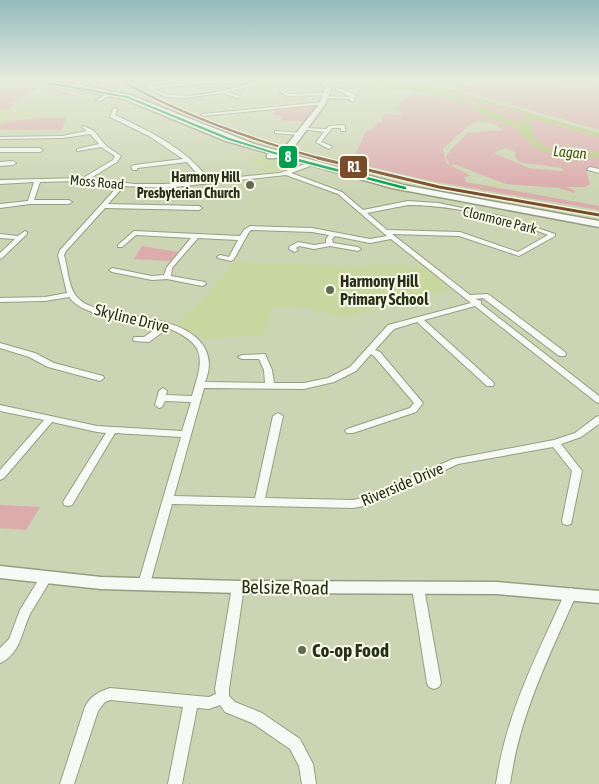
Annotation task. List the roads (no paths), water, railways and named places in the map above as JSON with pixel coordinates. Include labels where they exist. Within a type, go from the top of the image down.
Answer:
[{"type":"highway","points":[[177,117],[270,156],[281,157]]},
{"type":"highway","points":[[229,138],[308,165],[405,188],[599,224]]},
{"type":"main road","points":[[281,157],[312,117]]},
{"type":"street","points":[[113,117],[146,131],[188,160],[199,169],[206,182]]},
{"type":"street","points":[[84,126],[100,140],[102,145],[117,154],[117,160],[85,179]]},
{"type":"street","points":[[329,147],[329,145],[318,142],[328,131],[336,126],[343,126],[342,130]]},
{"type":"street","points":[[273,137],[277,132],[328,131]]},
{"type":"street","points":[[0,138],[92,132]]},
{"type":"street","points":[[80,150],[102,145]]},
{"type":"street","points":[[0,150],[40,150]]},
{"type":"street","points":[[135,169],[134,167],[188,160]]},
{"type":"street","points":[[0,164],[13,163]]},
{"type":"street","name":"Moss Road","points":[[0,182],[85,179],[160,186],[288,174],[308,165]]},
{"type":"street","points":[[590,169],[599,171]]},
{"type":"street","points":[[288,174],[333,190],[345,197],[389,235],[471,297],[599,400]]},
{"type":"street","points":[[30,202],[38,180]]},
{"type":"street","points":[[0,300],[45,300],[71,294],[61,255],[123,184]]},
{"type":"street","points":[[0,206],[30,202],[69,202]]},
{"type":"street","name":"Clonmore Park","points":[[363,212],[408,203],[428,203],[508,220],[552,235],[519,254],[460,234],[389,235]]},
{"type":"street","points":[[102,206],[199,208]]},
{"type":"street","points":[[220,257],[231,258],[250,228],[288,229],[370,240],[389,235]]},
{"type":"street","points":[[133,245],[121,245],[134,234],[242,238]]},
{"type":"street","points":[[330,244],[329,239],[333,234]]},
{"type":"street","points":[[0,236],[23,236],[0,256]]},
{"type":"street","points":[[166,277],[169,268],[196,236]]},
{"type":"street","points":[[296,250],[291,248],[298,244],[314,247],[330,244],[358,249]]},
{"type":"street","points":[[112,270],[152,278],[166,277],[199,283],[189,290]]},
{"type":"street","name":"Skyline Drive","points":[[71,294],[78,302],[92,308],[167,326],[187,335],[201,349],[205,362],[187,434],[144,584]]},
{"type":"street","points":[[471,297],[485,296],[562,354]]},
{"type":"street","points":[[200,385],[304,386],[332,380],[352,369],[391,327],[478,303]]},
{"type":"street","points":[[418,319],[490,384]]},
{"type":"street","points":[[137,339],[146,340],[167,326]]},
{"type":"street","points":[[0,345],[32,355],[51,365],[100,378]]},
{"type":"street","points":[[350,431],[413,410],[419,403],[377,354],[369,350]]},
{"type":"street","points":[[240,358],[262,356],[268,370],[270,385]]},
{"type":"street","points":[[161,398],[196,399]]},
{"type":"street","points":[[0,408],[112,431],[187,434]]},
{"type":"street","points":[[259,502],[278,415]]},
{"type":"street","points":[[0,476],[50,419]]},
{"type":"street","name":"Riverside Drive","points":[[167,500],[353,504],[365,502],[456,461],[555,443],[578,434],[599,419]]},
{"type":"street","points":[[68,502],[112,431]]},
{"type":"street","points":[[555,443],[578,471],[568,521]]},
{"type":"street","name":"Belsize Road","points":[[0,572],[144,584],[238,587],[497,588],[571,593],[599,597]]},
{"type":"street","points":[[0,657],[14,642],[24,614],[46,577]]},
{"type":"street","points":[[238,587],[222,689],[223,698],[230,707],[256,718],[295,744],[306,764],[309,784]]},
{"type":"street","points":[[418,588],[434,683]]},
{"type":"street","points":[[503,784],[505,757],[514,726],[571,593]]},
{"type":"street","points":[[67,784],[92,707],[100,698],[110,694],[209,703],[223,698]]},
{"type":"street","points":[[176,784],[191,702]]},
{"type":"waterway","points":[[467,124],[492,117]]},
{"type":"place","name":"Harmony Hill Presbyterian Church","points":[[250,185]]},
{"type":"place","name":"Harmony Hill Primary School","points":[[330,290]]},
{"type":"place","name":"Co-op Food","points":[[302,650]]},
{"type":"water label","name":"Lagan","points":[[570,152]]}]
